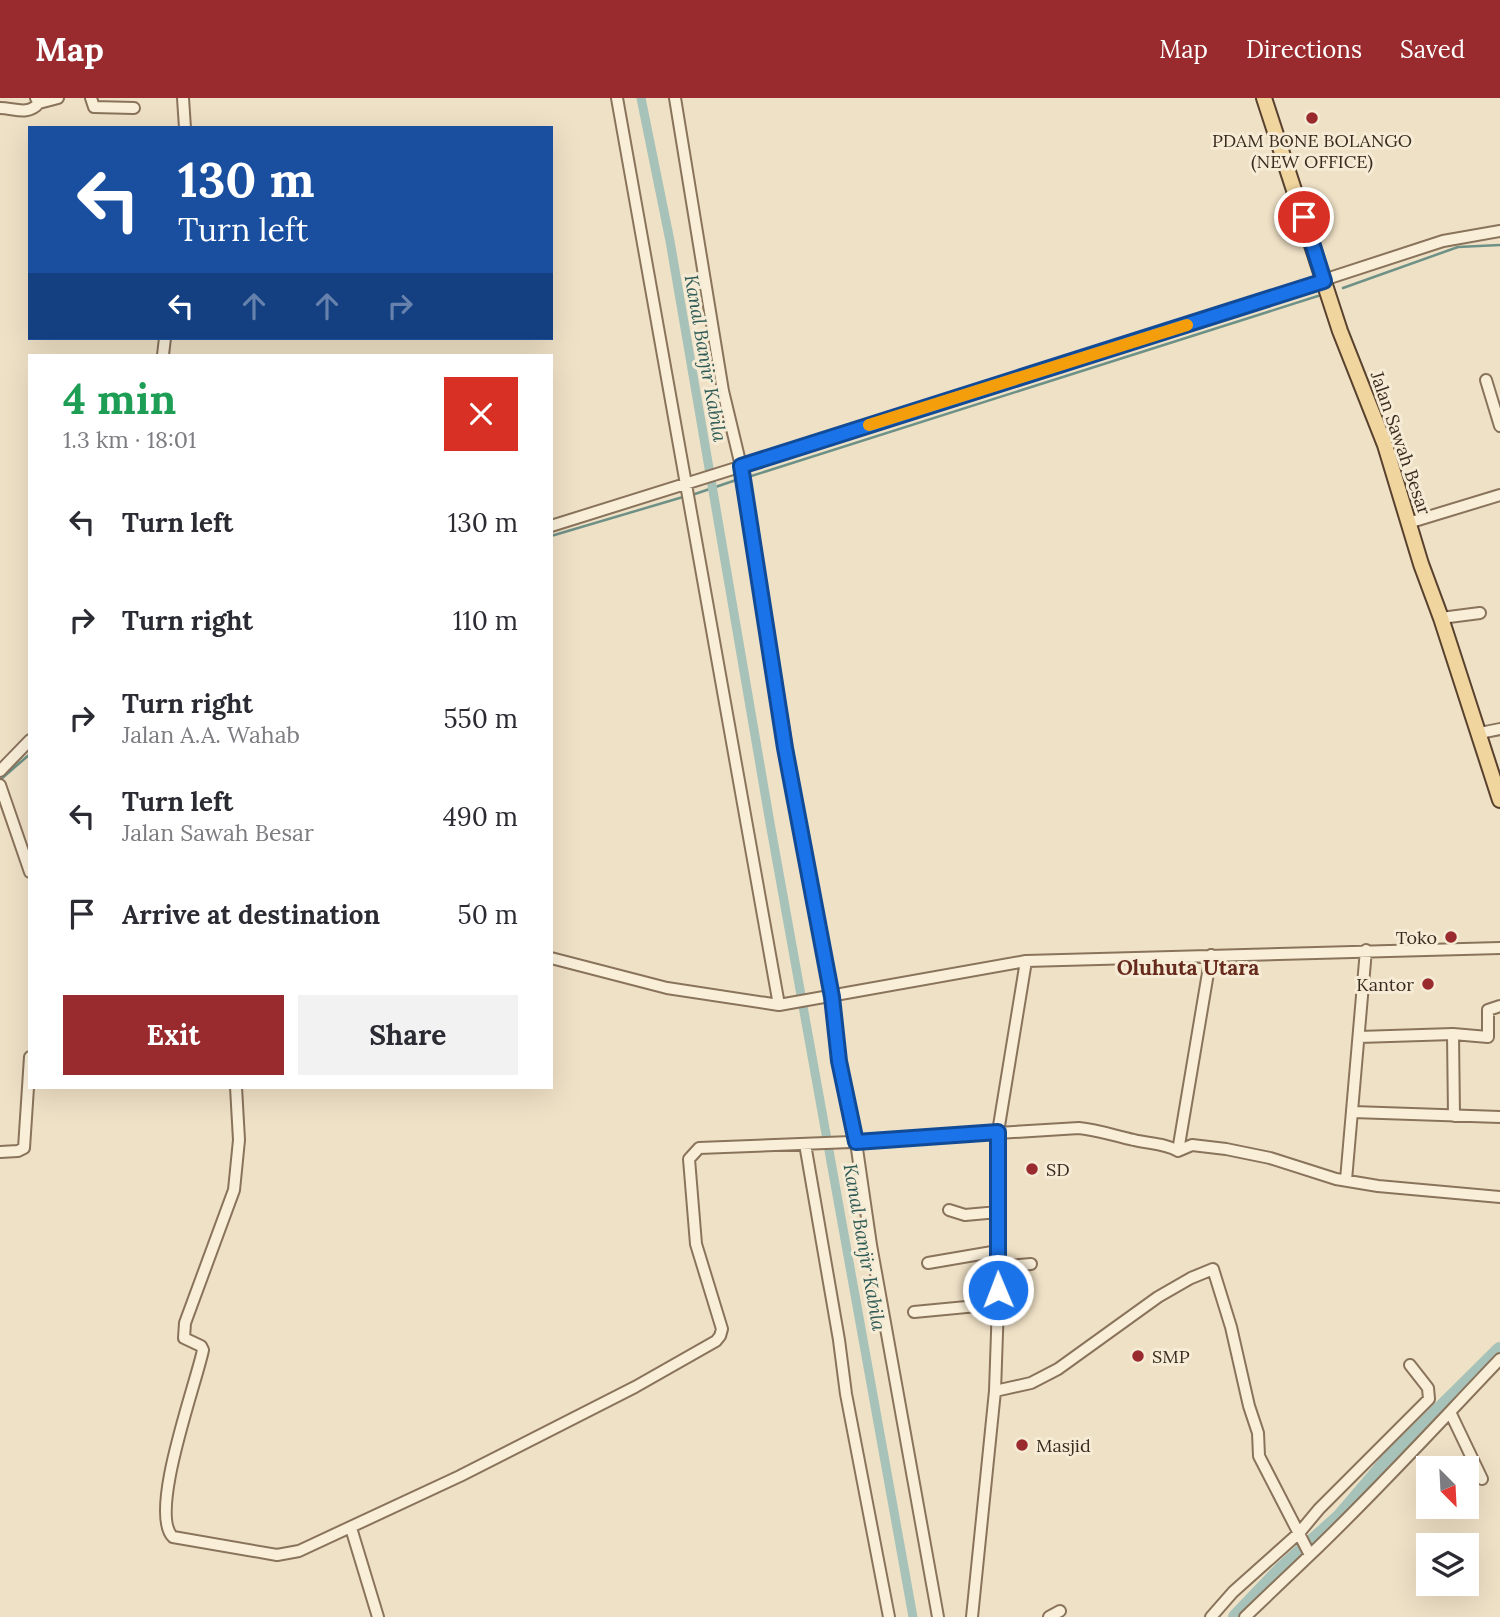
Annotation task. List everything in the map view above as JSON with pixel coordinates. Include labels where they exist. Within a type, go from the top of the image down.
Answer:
[{"type":"main road","name":"Jalan Sawah Besar","points":[[1264,98],[1340,331],[1385,445],[1408,523],[1480,733],[1500,800]]},
{"type":"street","points":[[0,108],[25,111],[36,107],[37,100],[58,98]]},
{"type":"street","points":[[91,98],[96,107],[134,108]]},
{"type":"street","points":[[183,98],[185,126]]},
{"type":"street","points":[[617,98],[692,481],[783,1005]]},
{"type":"street","points":[[675,98],[828,998],[938,1617]]},
{"type":"street","points":[[553,525],[1443,241],[1500,231]]},
{"type":"street","points":[[1486,380],[1500,426]]},
{"type":"street","points":[[1408,523],[1500,495]]},
{"type":"street","points":[[1441,618],[1480,612]]},
{"type":"street","points":[[1480,733],[1500,729]]},
{"type":"street","points":[[0,771],[28,742]]},
{"type":"street","points":[[0,785],[28,866]]},
{"type":"street","points":[[553,959],[667,988],[783,1005],[1026,961],[1500,948]]},
{"type":"street","points":[[1346,1180],[1366,950]]},
{"type":"street","points":[[1178,1151],[1211,955]]},
{"type":"street","points":[[972,1617],[995,1391],[998,1132],[1026,961]]},
{"type":"street","points":[[1488,1037],[1488,1010],[1500,1006]]},
{"type":"street","points":[[1359,1037],[1453,1034],[1500,1039]]},
{"type":"street","points":[[1453,1034],[1454,1116]]},
{"type":"street","points":[[0,1152],[18,1151],[24,1147],[28,1088]]},
{"type":"street","points":[[236,1089],[239,1140],[234,1190],[183,1334],[186,1340],[201,1346],[203,1350],[174,1459],[166,1503],[166,1528],[168,1533],[177,1539],[277,1555],[299,1551],[351,1528],[635,1387],[716,1341],[722,1329],[696,1244],[689,1159],[699,1148],[1093,1129],[1149,1143],[1166,1144],[1178,1151]]},
{"type":"street","points":[[1353,1112],[1500,1117]]},
{"type":"street","points":[[810,1144],[846,1394],[889,1617]]},
{"type":"street","points":[[1178,1151],[1192,1145],[1248,1153],[1378,1186],[1500,1197]]},
{"type":"street","points":[[949,1210],[965,1215],[998,1212]]},
{"type":"street","points":[[928,1263],[998,1251]]},
{"type":"street","points":[[998,1267],[1031,1264]]},
{"type":"street","points":[[995,1391],[1031,1383],[1058,1369],[1158,1297],[1213,1269],[1258,1433],[1259,1456],[1309,1553]]},
{"type":"street","points":[[914,1312],[998,1304]]},
{"type":"street","points":[[1245,1617],[1357,1510],[1500,1359]]},
{"type":"street","points":[[1211,1617],[1233,1592],[1301,1536],[1319,1509],[1429,1399],[1428,1388],[1410,1366]]},
{"type":"street","points":[[1450,1412],[1482,1479]]},
{"type":"street","points":[[351,1528],[379,1617]]},
{"type":"street","points":[[1049,1617],[1060,1611]]},
{"type":"waterway","name":"Kanal Banjir Kabila","points":[[641,98],[670,241],[770,823],[913,1617]]},
{"type":"waterway","points":[[1343,288],[1458,247],[1500,245]]},
{"type":"waterway","points":[[745,478],[1321,295]]},
{"type":"waterway","name":"Kanal Banjir Kabila","points":[[692,495],[739,479]]},
{"type":"waterway","points":[[553,535],[683,497]]},
{"type":"waterway","points":[[0,780],[28,756]]},
{"type":"waterway","points":[[1236,1617],[1281,1570],[1340,1517],[1387,1462],[1500,1350]]},
{"type":"slow traffic","points":[[869,425],[1187,325]]},
{"type":"place","name":"PDAM BONE BOLANGO (NEW OFFICE)","points":[[1312,118]]},
{"type":"place","name":"Toko","points":[[1451,937]]},
{"type":"place","name":"Kantor","points":[[1428,984]]},
{"type":"place","name":"SD","points":[[1032,1169]]},
{"type":"place","name":"SMP","points":[[1138,1356]]},
{"type":"place","name":"Masjid","points":[[1022,1445]]},
{"type":"district","name":"Oluhuta Utara","points":[[1188,967]]},
{"type":"route","points":[[998,1290],[998,1132],[856,1142],[839,1061],[832,997],[785,748],[741,466],[1324,281],[1304,217]]}]
